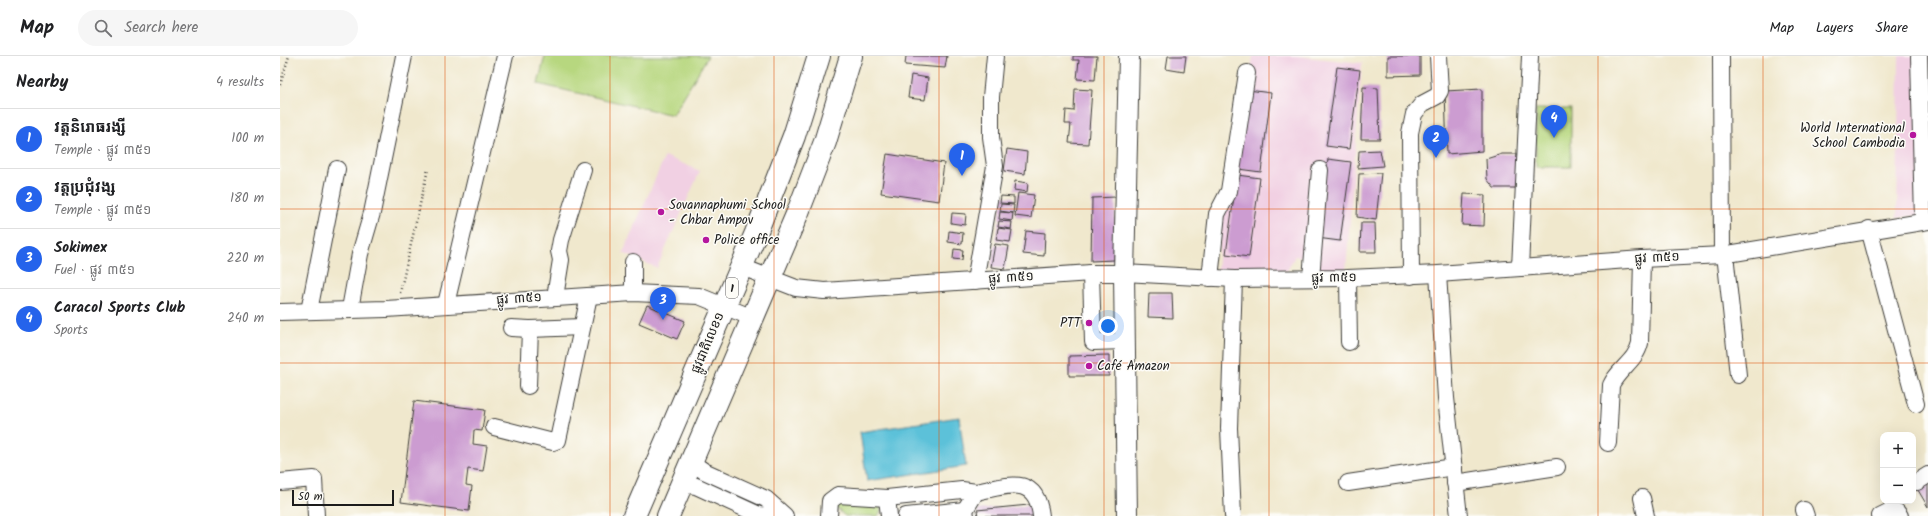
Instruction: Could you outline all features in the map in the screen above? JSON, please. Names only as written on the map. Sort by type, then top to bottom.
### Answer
[{"type":"highway","name":"ផ្លូវជាតិលេខ១","points":[[634,516],[742,267],[794,136],[819,56]]},
{"type":"highway","points":[[668,516],[770,279],[825,142],[851,56]]},
{"type":"main road","points":[[1127,516],[1124,273],[1129,56]]},
{"type":"street","points":[[350,309],[360,254],[372,213],[404,56]]},
{"type":"street","points":[[446,304],[505,56]]},
{"type":"street","points":[[975,281],[995,166],[991,137],[991,97],[995,56]]},
{"type":"street","points":[[1411,276],[1410,133],[1414,114],[1422,104],[1437,96],[1440,91],[1438,56]]},
{"type":"street","points":[[1520,268],[1530,56]]},
{"type":"street","points":[[1721,56],[1723,255],[1738,375]]},
{"type":"street","points":[[1919,56],[1925,221]]},
{"type":"street","points":[[1210,278],[1217,214],[1229,191],[1247,73]]},
{"type":"street","points":[[309,311],[337,169]]},
{"type":"street","points":[[554,297],[561,260],[558,251],[583,170]]},
{"type":"street","points":[[1311,278],[1320,170]]},
{"type":"street","name":"ផ្លូវ ៣៥១","points":[[742,267],[796,288],[824,291],[1091,273],[1124,273],[1234,279],[1411,276],[1642,259],[1723,255],[1869,229],[1925,221]]},
{"type":"street","points":[[1869,229],[1916,404]]},
{"type":"street","points":[[1608,443],[1611,385],[1613,380],[1636,356],[1640,343],[1642,259]]},
{"type":"street","points":[[633,262],[633,293]]},
{"type":"street","points":[[1091,273],[1092,342],[1125,341]]},
{"type":"street","points":[[1438,274],[1446,398],[1459,516]]},
{"type":"street","points":[[1348,278],[1349,342]]},
{"type":"street","points":[[1232,516],[1229,428],[1234,279]]},
{"type":"street","name":"ផ្លូវ ៣៥១","points":[[280,312],[397,308],[633,293],[699,296],[753,318]]},
{"type":"street","points":[[494,427],[553,442],[558,440],[589,296]]},
{"type":"street","points":[[511,328],[530,329],[582,327]]},
{"type":"street","points":[[528,386],[530,329]]},
{"type":"street","points":[[691,462],[704,471],[766,499],[785,516]]},
{"type":"street","points":[[1348,483],[1454,467]]},
{"type":"street","points":[[1455,483],[1557,467]]},
{"type":"street","points":[[280,482],[314,479],[316,516]]},
{"type":"street","points":[[682,484],[696,486],[759,515],[770,516]]},
{"type":"street","points":[[822,516],[830,516],[830,501],[838,495],[887,498],[962,490],[976,492],[1016,484],[1025,486],[1032,491],[1040,504],[1041,516]]},
{"type":"street","points":[[906,516],[966,513],[976,492]]},
{"type":"street","points":[[887,498],[889,516]]},
{"type":"street","points":[[1642,498],[1646,516]]},
{"type":"street","points":[[1880,516],[1892,510],[1897,512],[1900,516]]},
{"type":"path","points":[[280,85],[289,56]]},
{"type":"path","points":[[397,308],[428,168]]},
{"type":"shaded area","points":[[1253,56],[1297,56],[1362,63],[1346,270],[1317,270],[1307,257],[1295,256],[1287,271],[1217,271],[1222,214],[1232,196]]},
{"type":"shaded area","name":"World International School Cambodia","points":[[1899,56],[1928,56],[1928,214],[1897,218]]},
{"type":"shaded area","name":"Sovannaphumi School - Chbar Ampov","points":[[665,156],[700,171],[657,268],[623,253]]},
{"type":"green space","points":[[545,56],[708,56],[673,115],[538,84]]},
{"type":"green space","points":[[1536,109],[1571,109],[1571,167],[1536,167]]},
{"type":"green space","points":[[839,501],[879,502],[881,511],[878,516],[845,516],[835,507]]},
{"type":"water","points":[[959,417],[966,466],[867,481],[860,432]]},
{"type":"building","points":[[906,56],[947,56],[945,68],[905,65]]},
{"type":"building","points":[[1073,56],[1097,56],[1095,80],[1077,79],[1079,60],[1073,60]]},
{"type":"building","points":[[1168,56],[1186,56],[1184,72],[1166,69]]},
{"type":"building","points":[[1388,56],[1420,56],[1420,75],[1388,76]]},
{"type":"building","points":[[1337,67],[1360,70],[1349,149],[1326,146]]},
{"type":"building","points":[[911,75],[928,78],[925,100],[908,98]]},
{"type":"building","points":[[1363,87],[1378,88],[1380,139],[1361,139]]},
{"type":"building","points":[[1075,89],[1092,90],[1088,144],[1069,143],[1071,124],[1065,124],[1066,110],[1074,111]]},
{"type":"building","points":[[1482,89],[1482,151],[1447,154],[1445,91]]},
{"type":"building","points":[[1248,90],[1271,93],[1261,172],[1238,169]]},
{"type":"building","points":[[1007,149],[1027,152],[1025,174],[1004,171]]},
{"type":"building","points":[[1380,150],[1383,166],[1358,168],[1359,151]]},
{"type":"building","points":[[887,154],[944,163],[939,201],[881,193]]},
{"type":"building","points":[[1502,154],[1519,154],[1518,188],[1494,188],[1487,179],[1486,159]]},
{"type":"building","points":[[1328,159],[1351,162],[1340,241],[1317,238]]},
{"type":"building","points":[[1381,173],[1376,220],[1357,217],[1359,174]]},
{"type":"building","points":[[1237,175],[1260,178],[1249,257],[1226,254]]},
{"type":"building","points":[[1015,181],[1028,183],[1027,192],[1014,190]]},
{"type":"building","points":[[1018,193],[1034,195],[1031,218],[1015,216]]},
{"type":"building","points":[[1464,194],[1485,195],[1484,226],[1462,225]]},
{"type":"building","points":[[1001,196],[1014,197],[1014,204],[1000,203]]},
{"type":"building","points":[[1116,197],[1114,260],[1091,261],[1092,198]]},
{"type":"building","points":[[1001,204],[1014,205],[1013,213],[1000,211]]},
{"type":"building","points":[[1000,212],[1013,213],[1012,221],[999,219]]},
{"type":"building","points":[[952,213],[966,214],[965,225],[951,223]]},
{"type":"building","points":[[999,221],[1012,222],[1011,229],[998,227]]},
{"type":"building","points":[[1361,223],[1375,223],[1376,252],[1360,252]]},
{"type":"building","points":[[998,228],[1012,230],[1010,242],[996,240]]},
{"type":"building","points":[[949,231],[963,233],[962,244],[948,242]]},
{"type":"building","points":[[1026,231],[1045,233],[1044,256],[1023,254]]},
{"type":"building","points":[[995,244],[1009,246],[1005,269],[991,267]]},
{"type":"building","points":[[954,249],[963,250],[962,260],[953,259]]},
{"type":"building","points":[[1149,293],[1172,293],[1173,318],[1148,317]]},
{"type":"building","points":[[647,305],[685,321],[677,339],[639,323]]},
{"type":"building","name":"Café Amazon","points":[[1109,355],[1109,376],[1069,376],[1069,356]]},
{"type":"building","points":[[414,401],[485,410],[482,431],[474,430],[473,444],[487,446],[483,471],[468,469],[466,485],[472,486],[469,511],[401,502]]},
{"type":"building","points":[[1928,477],[1928,507],[1916,487],[1916,484]]},
{"type":"building","points":[[1039,504],[1040,516],[978,516],[977,510]]},
{"type":"place","name":"World International School Cambodia","points":[[1913,135]]},
{"type":"place","name":"Caracol Sports Club","points":[[1554,138]]},
{"type":"place","name":"វត្តប្រជុំវង្ស","points":[[1436,158]]},
{"type":"place","name":"វត្តនិរោធរង្សី","points":[[962,176]]},
{"type":"place","name":"Sovannaphumi School - Chbar Ampov","points":[[661,212]]},
{"type":"place","name":"Police office","points":[[706,240]]},
{"type":"place","name":"Sokimex","points":[[663,320]]},
{"type":"place","name":"PTT","points":[[1089,323]]},
{"type":"place","name":"Café Amazon","points":[[1089,366]]}]
